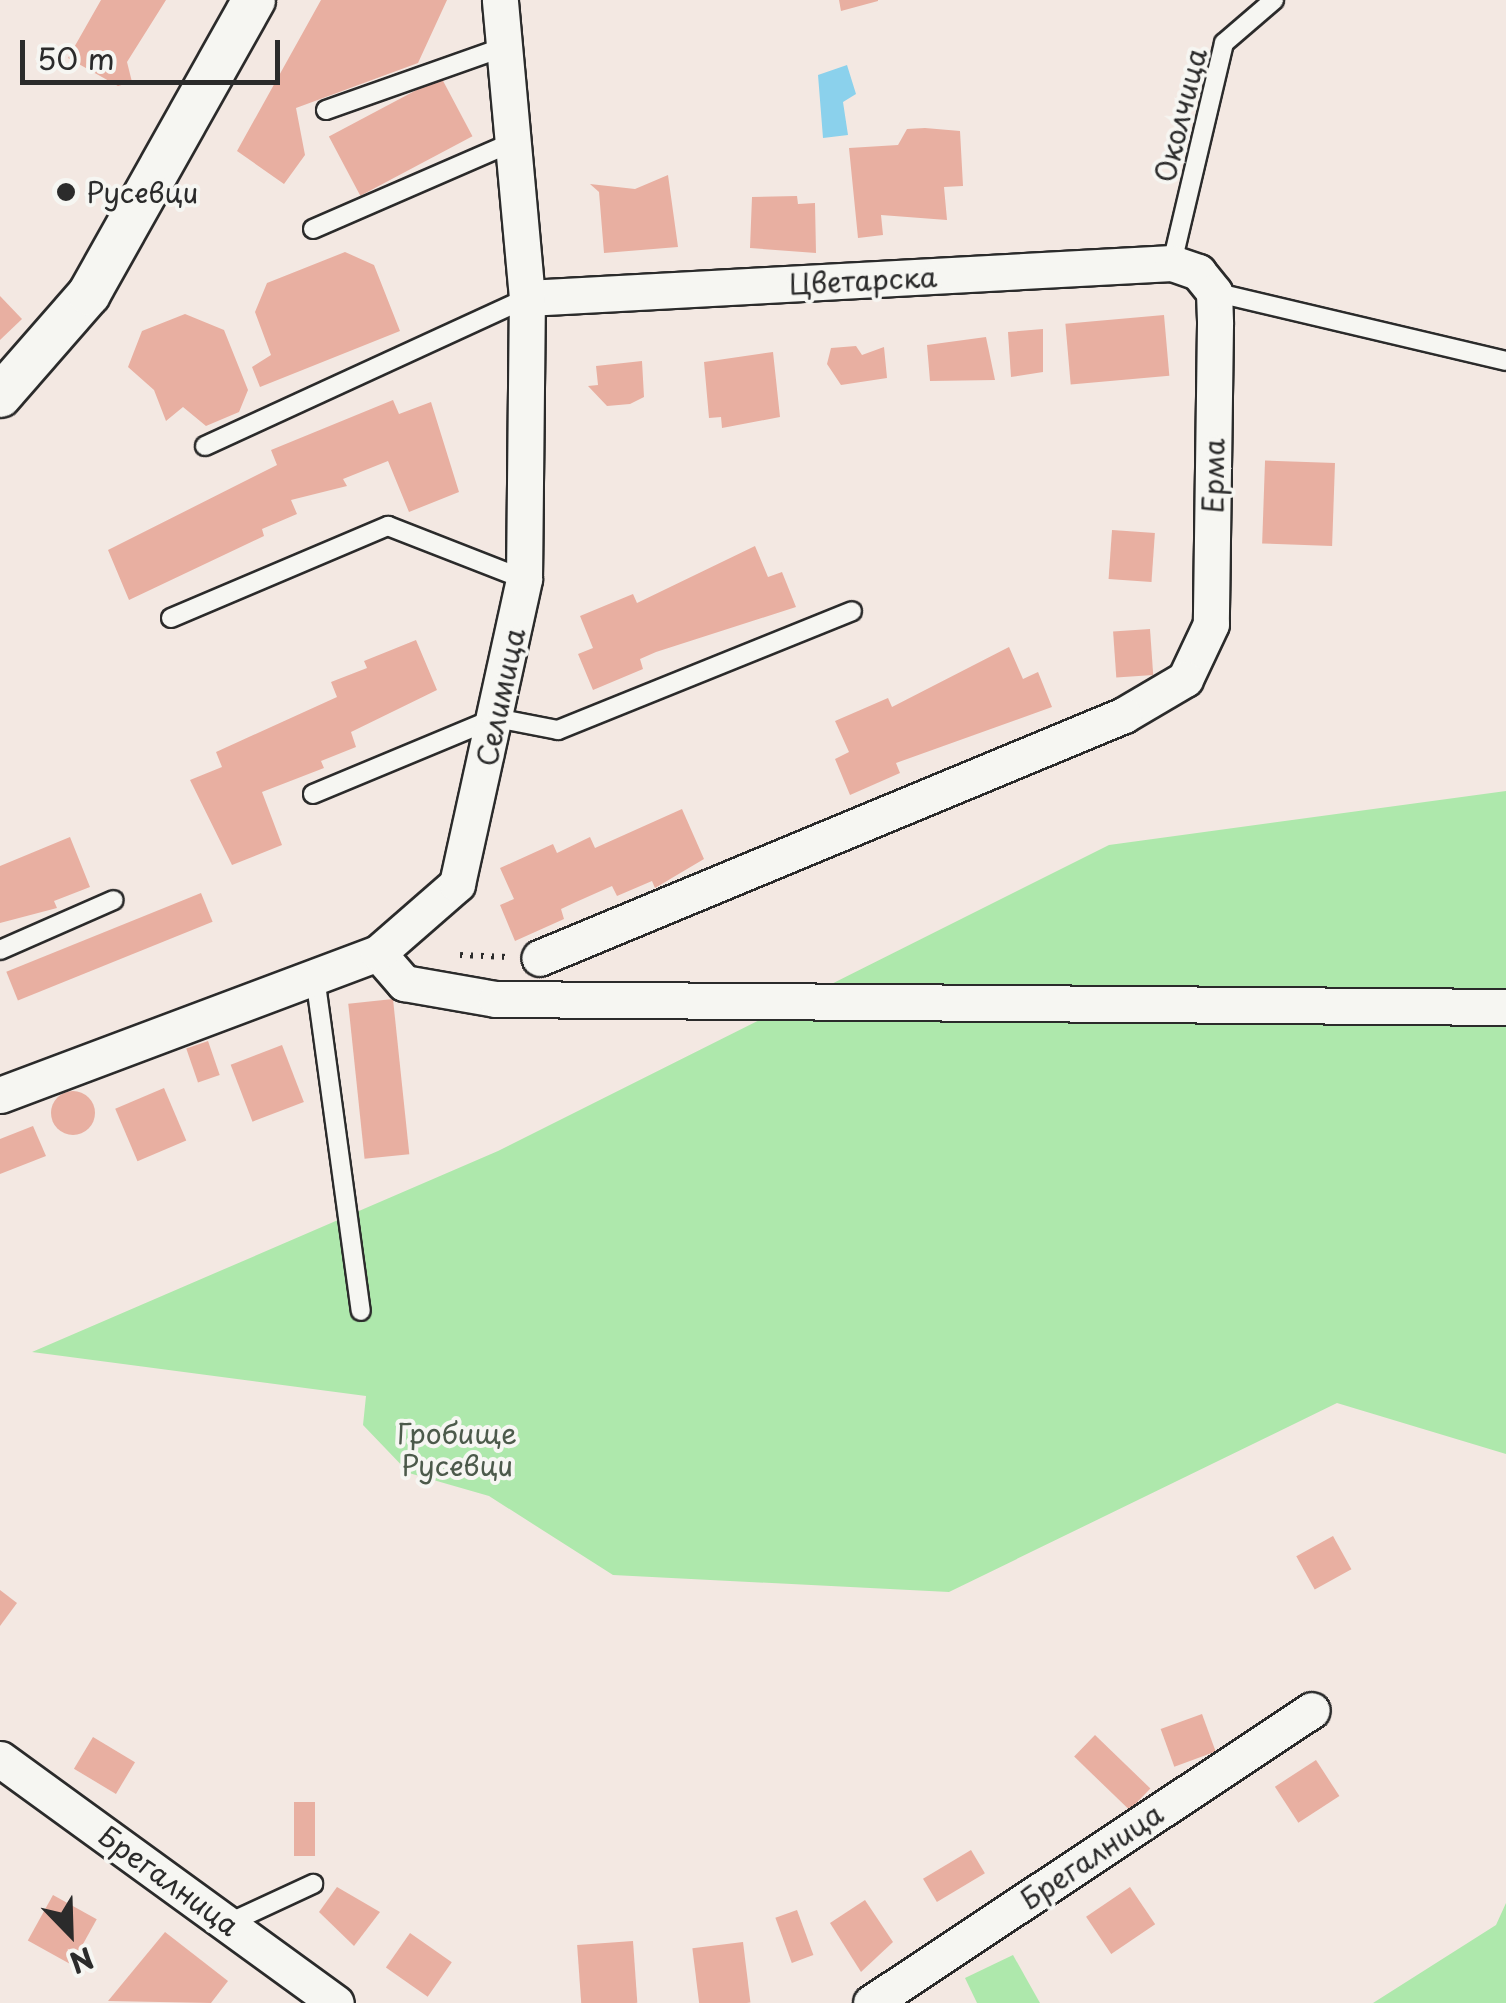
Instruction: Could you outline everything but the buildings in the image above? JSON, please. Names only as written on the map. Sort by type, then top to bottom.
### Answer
[{"type":"street","points":[[0,396],[89,294],[254,0]]},
{"type":"street","name":"Селимица","points":[[0,1096],[378,952],[458,884],[524,579],[528,298],[500,0]]},
{"type":"street","name":"Цветарска","points":[[528,298],[1195,276]]},
{"type":"street","name":"Ерма","points":[[539,958],[1124,715],[1185,679],[1211,624],[1195,276]]},
{"type":"street","points":[[378,952],[404,983],[496,999],[1506,1006]]},
{"type":"street","name":"Брегалница","points":[[870,2003],[1312,1710]]},
{"type":"street","name":"Брегалница","points":[[0,1759],[336,2003]]},
{"type":"lane","name":"Околчица","points":[[1195,276],[1224,43],[1274,0]]},
{"type":"lane","points":[[326,110],[507,46]]},
{"type":"lane","points":[[313,229],[515,140]]},
{"type":"lane","points":[[1195,276],[1506,361]]},
{"type":"lane","points":[[205,446],[528,298]]},
{"type":"lane","points":[[172,618],[388,526],[524,579]]},
{"type":"lane","points":[[313,794],[496,718],[558,730],[852,611]]},
{"type":"lane","points":[[0,950],[114,900]]},
{"type":"lane","points":[[315,977],[361,1311]]},
{"type":"lane","points":[[229,1924],[313,1884]]},
{"type":"path","points":[[443,954],[539,958]]},
{"type":"green space","name":"Гробище Русевци","points":[[1506,791],[1506,1454],[1337,1403],[949,1592],[613,1575],[489,1496],[409,1473],[363,1425],[366,1396],[32,1352],[498,1151],[1109,845]]},
{"type":"green space","points":[[1506,1903],[1506,2003],[1373,2003],[1496,1925]]},
{"type":"green space","points":[[1013,1955],[1040,2003],[977,2003],[965,1978]]},
{"type":"water","points":[[847,65],[856,94],[843,102],[848,135],[823,138],[818,75]]},
{"type":"place","name":"Русевци","points":[[66,192]]}]
